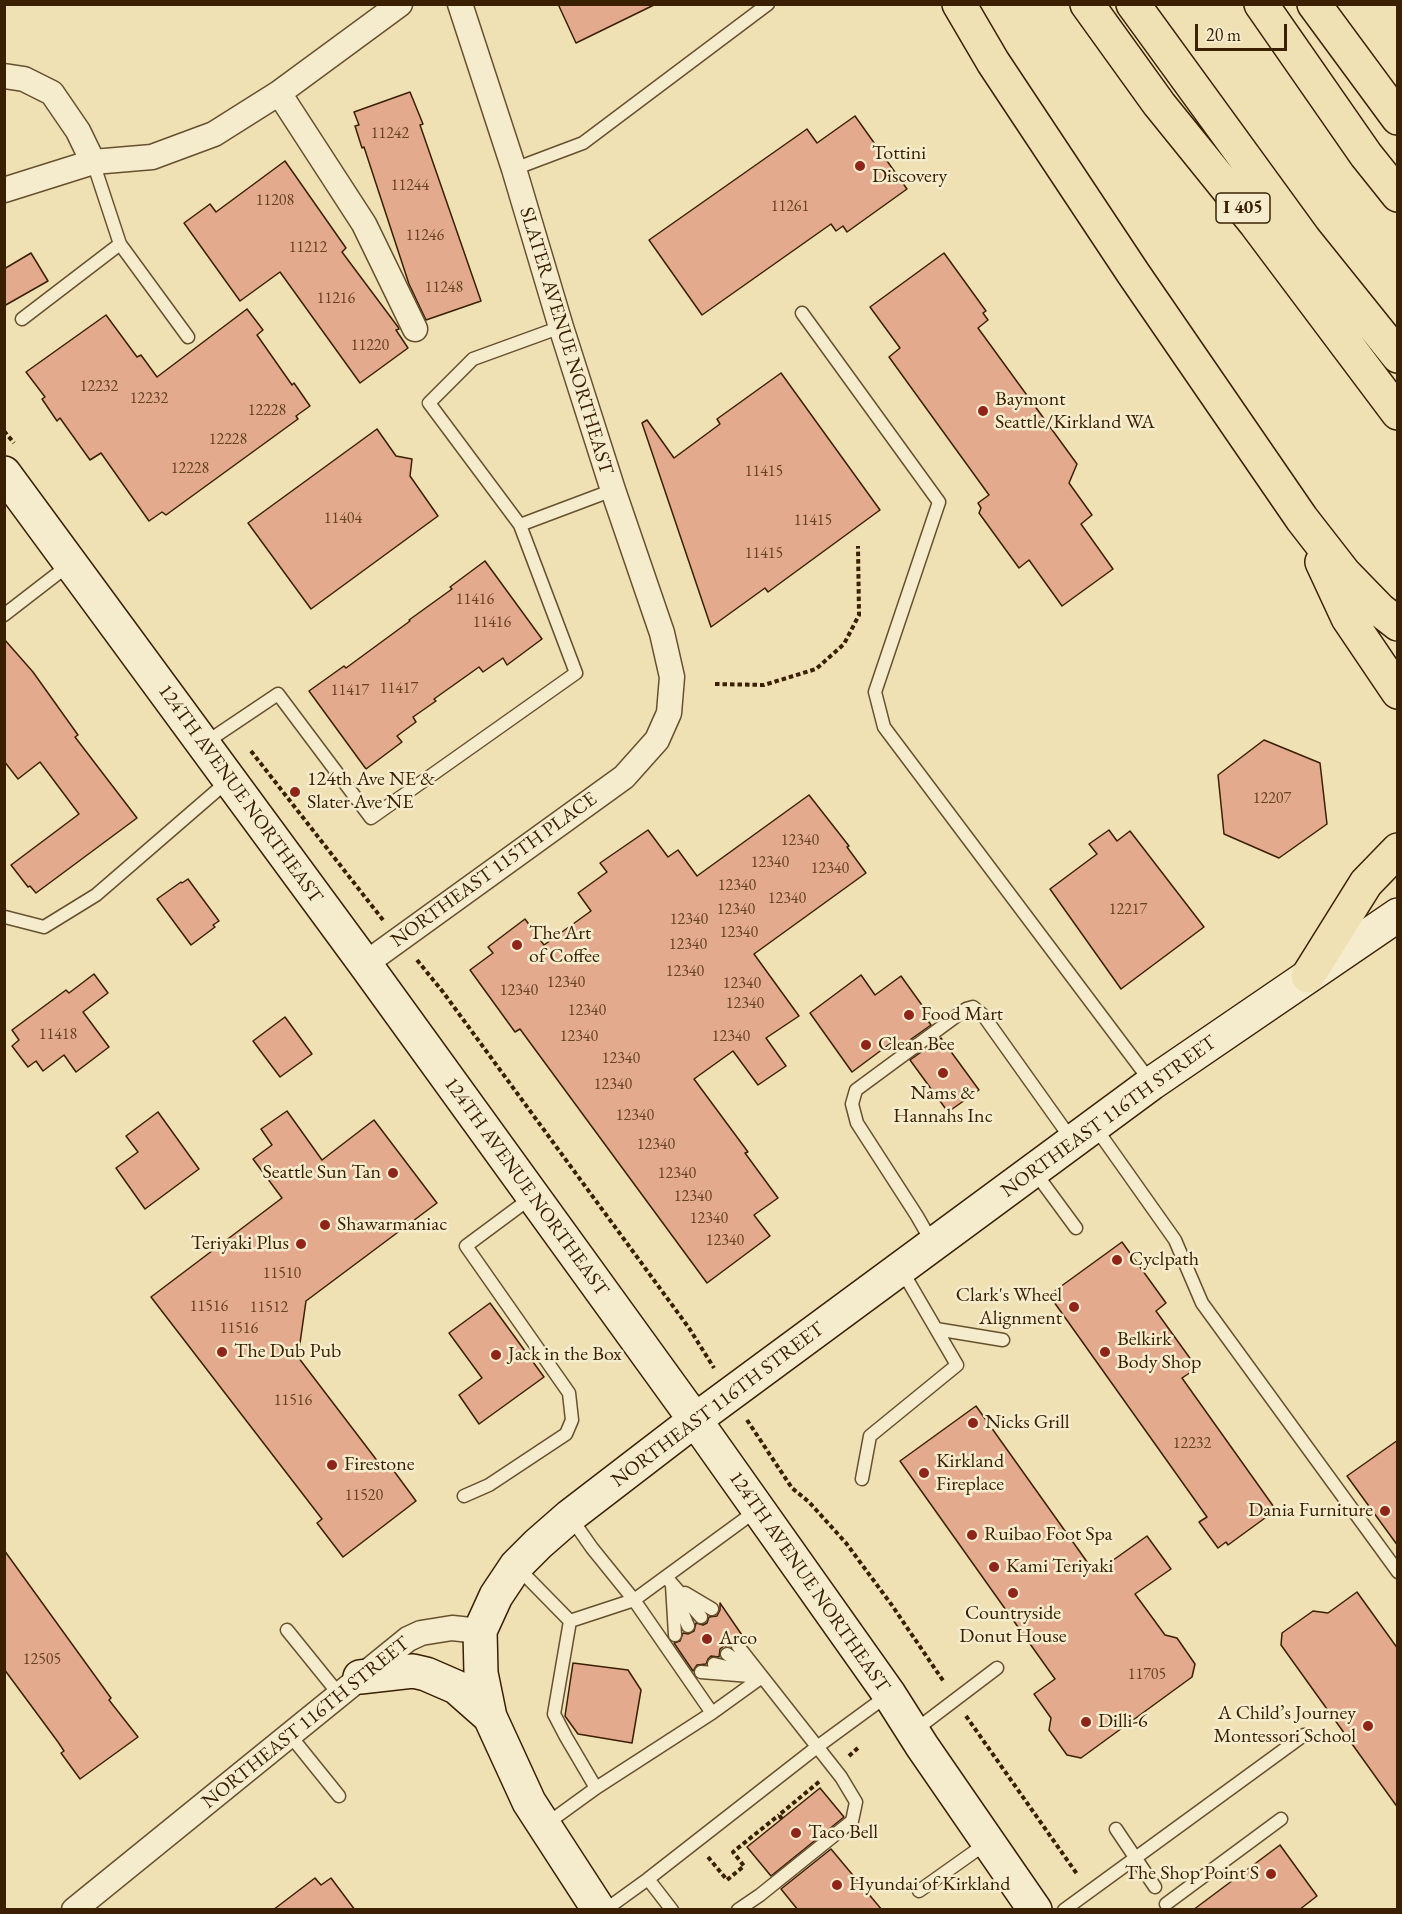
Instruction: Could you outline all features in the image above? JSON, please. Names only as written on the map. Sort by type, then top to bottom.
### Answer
[{"type":"highway","points":[[959,4],[993,62],[1126,263],[1302,519],[1344,573],[1380,610],[1398,624]]},
{"type":"highway","name":"I 405","points":[[1087,4],[1159,104],[1256,224],[1398,413]]},
{"type":"highway","name":"I 405","points":[[1133,4],[1304,239],[1398,356]]},
{"type":"highway","points":[[1261,4],[1366,155],[1398,195]]},
{"type":"highway","points":[[1314,4],[1398,118]]},
{"type":"highway","points":[[1302,519],[1348,618],[1398,692]]},
{"type":"highway","points":[[1308,976],[1366,884],[1398,850]]},
{"type":"main road","name":"124TH AVENUE NORTHEAST","points":[[4,473],[366,964],[759,1509],[889,1694],[1035,1910]]},
{"type":"main road","name":"NORTHEAST 116TH STREET","points":[[480,1631],[496,1596],[516,1566],[570,1516],[695,1420],[1152,1083],[1398,915]]},
{"type":"main road","points":[[480,1631],[481,1673],[490,1717],[524,1792],[599,1910]]},
{"type":"main road","points":[[349,1685],[413,1671],[456,1687],[490,1717]]},
{"type":"street","points":[[4,190],[93,162],[152,157],[214,134],[279,93],[400,4]]},
{"type":"street","name":"SLATER AVENUE NORTHEAST","points":[[460,4],[514,169],[613,490],[662,633],[672,678],[669,713],[657,740],[624,777]]},
{"type":"street","points":[[4,76],[24,79],[52,93],[78,131],[93,162]]},
{"type":"street","points":[[279,93],[364,224],[416,329]]},
{"type":"street","name":"NORTHEAST 115TH PLACE","points":[[366,964],[624,777]]},
{"type":"street","name":"NORTHEAST 116TH STREET","points":[[74,1910],[408,1639],[421,1633],[452,1628],[480,1631]]},
{"type":"lane","points":[[514,169],[583,143],[768,4]]},
{"type":"lane","points":[[93,162],[120,244],[188,337]]},
{"type":"lane","points":[[22,319],[120,244]]},
{"type":"lane","points":[[802,313],[939,502],[875,692],[884,727],[1152,1083]]},
{"type":"lane","points":[[204,744],[278,694],[371,818],[576,672],[520,525],[429,403],[473,359],[561,327]]},
{"type":"lane","points":[[520,525],[613,490]]},
{"type":"lane","points":[[4,615],[71,563]]},
{"type":"lane","points":[[5,917],[44,927],[96,895],[230,779]]},
{"type":"lane","points":[[933,1245],[857,1123],[852,1104],[856,1090],[973,1007],[983,1014],[1175,1240],[1203,1303],[1398,1572]]},
{"type":"lane","points":[[1034,1170],[1076,1228]]},
{"type":"lane","points":[[464,1496],[489,1485],[566,1434],[572,1420],[569,1393],[466,1246],[533,1196]]},
{"type":"lane","points":[[862,1479],[870,1436],[957,1365],[901,1269]]},
{"type":"lane","points":[[936,1329],[1004,1340]]},
{"type":"lane","points":[[570,1621],[634,1600],[669,1581],[715,1539],[759,1509]]},
{"type":"lane","points":[[570,1516],[592,1548],[634,1600],[712,1713]]},
{"type":"lane","points":[[516,1566],[570,1621]]},
{"type":"lane","points":[[669,1581],[712,1609]]},
{"type":"lane","points":[[669,1581],[701,1617]]},
{"type":"lane","points":[[669,1581],[688,1626]]},
{"type":"lane","points":[[669,1581],[675,1635]]},
{"type":"lane","points":[[570,1621],[554,1714],[596,1788]]},
{"type":"lane","points":[[287,1630],[349,1685]]},
{"type":"lane","points":[[738,1646],[841,1777],[856,1802],[852,1821],[738,1910]]},
{"type":"lane","points":[[727,1654],[762,1677]]},
{"type":"lane","points":[[714,1664],[762,1677]]},
{"type":"lane","points":[[913,1732],[998,1668]]},
{"type":"lane","points":[[701,1672],[762,1677]]},
{"type":"lane","points":[[544,1826],[596,1788],[712,1713],[762,1677]]},
{"type":"lane","points":[[605,1910],[889,1694]]},
{"type":"lane","points":[[289,1734],[339,1796]]},
{"type":"lane","points":[[1064,1910],[1304,1735]]},
{"type":"lane","points":[[1166,1904],[1281,1819]]},
{"type":"lane","points":[[1116,1829],[1155,1887]]},
{"type":"lane","points":[[919,1891],[989,1841]]},
{"type":"lane","points":[[648,1879],[672,1910]]},
{"type":"path","points":[[715,684],[764,685],[816,669],[844,644],[859,615],[858,546]]},
{"type":"path","points":[[253,753],[366,899]]},
{"type":"path","points":[[443,992],[689,1328]]},
{"type":"path","points":[[766,1452],[792,1488],[846,1543],[891,1604],[1089,1892]]},
{"type":"path","points":[[723,1875],[727,1880],[744,1866],[733,1852],[780,1817],[824,1779]]},
{"type":"building","points":[[558,4],[656,4],[576,43]]},
{"type":"building","points":[[410,92],[423,124],[420,125],[481,301],[426,320],[409,284],[364,147],[362,148],[355,126],[359,125],[354,112]]},
{"type":"building","points":[[855,116],[907,189],[847,232],[843,226],[836,231],[831,224],[702,315],[649,240],[807,129],[817,143]]},
{"type":"building","points":[[285,161],[346,248],[342,252],[398,327],[399,329],[396,330],[408,348],[360,383],[280,272],[240,301],[184,223],[210,204],[216,212]]},
{"type":"building","points":[[31,253],[48,281],[4,306],[4,269]]},
{"type":"building","name":"Baymont Seattle/Kirkland WA","points":[[944,253],[986,311],[983,313],[988,320],[978,328],[1077,464],[1069,483],[1092,515],[1081,524],[1113,569],[1062,606],[1029,560],[1019,568],[979,513],[981,508],[978,503],[989,495],[889,357],[900,348],[870,307]]},
{"type":"building","points":[[247,309],[263,330],[257,335],[292,385],[294,383],[310,406],[296,416],[298,419],[166,515],[162,512],[149,521],[101,453],[90,460],[60,418],[57,421],[42,399],[45,397],[26,372],[106,315],[137,357],[141,355],[157,377]]},
{"type":"building","points":[[781,373],[880,510],[768,592],[765,588],[711,627],[642,423],[647,420],[674,458],[720,424],[717,419]]},
{"type":"building","points":[[377,429],[396,456],[412,459],[410,476],[438,516],[311,609],[248,523]]},
{"type":"building","points":[[485,561],[542,639],[507,665],[503,658],[483,672],[479,667],[434,699],[436,701],[413,717],[416,722],[397,736],[402,742],[366,769],[309,691],[344,666],[346,668],[410,621]]},
{"type":"building","points":[[4,639],[33,672],[78,735],[75,737],[137,818],[36,893],[30,886],[28,887],[11,865],[79,814],[40,762],[18,779],[4,761]]},
{"type":"building","points":[[1264,740],[1320,763],[1327,824],[1279,858],[1224,834],[1218,775]]},
{"type":"building","points":[[809,795],[849,846],[847,847],[866,873],[754,954],[799,1016],[766,1038],[786,1066],[758,1085],[733,1051],[694,1079],[748,1152],[745,1153],[778,1198],[754,1215],[770,1236],[707,1283],[520,1029],[515,1032],[470,970],[493,953],[488,947],[525,919],[544,945],[591,911],[578,893],[607,872],[600,863],[648,830],[668,857],[678,850],[697,876]]},
{"type":"building","points":[[1109,830],[1117,841],[1130,831],[1204,927],[1121,989],[1050,889],[1097,854],[1089,844]]},
{"type":"building","points":[[188,879],[219,921],[213,925],[215,927],[191,945],[157,899]]},
{"type":"building","points":[[94,974],[108,993],[83,1012],[109,1047],[76,1072],[64,1055],[43,1071],[36,1061],[28,1067],[12,1046],[19,1040],[12,1030],[66,990],[69,993]]},
{"type":"building","points":[[861,975],[875,995],[901,976],[929,1015],[926,1018],[931,1025],[900,1047],[895,1040],[852,1072],[810,1013]]},
{"type":"building","points":[[285,1017],[312,1054],[280,1077],[253,1041]]},
{"type":"building","name":"Nams & Hannahs Inc","points":[[941,1038],[979,1090],[948,1112],[910,1060]]},
{"type":"building","points":[[287,1111],[322,1160],[374,1120],[437,1203],[306,1301],[298,1357],[385,1471],[391,1467],[416,1501],[343,1557],[317,1523],[322,1519],[151,1297],[282,1198],[253,1159],[272,1145],[261,1129]]},
{"type":"building","points":[[158,1112],[199,1169],[145,1209],[116,1168],[138,1152],[126,1136]]},
{"type":"building","points":[[1122,1242],[1166,1303],[1156,1311],[1197,1368],[1182,1378],[1276,1510],[1228,1545],[1226,1542],[1218,1548],[1199,1522],[1207,1517],[1049,1295]]},
{"type":"building","name":"Jack in the Box","points":[[490,1303],[544,1377],[479,1424],[459,1395],[482,1378],[449,1333]]},
{"type":"building","points":[[976,1406],[1095,1573],[1147,1536],[1171,1569],[1135,1594],[1165,1635],[1177,1638],[1195,1664],[1192,1677],[1081,1758],[1067,1755],[1049,1730],[1051,1718],[1034,1694],[1055,1679],[900,1461]]},
{"type":"building","name":"Dania Furniture","points":[[1398,1440],[1398,1546],[1347,1476]]},
{"type":"building","points":[[4,1550],[111,1698],[109,1700],[138,1737],[80,1779],[61,1753],[64,1751],[58,1742],[4,1669]]},
{"type":"building","name":"A Child’s Journey Montessori School","points":[[1357,1592],[1398,1649],[1398,1808],[1281,1645],[1282,1633],[1313,1611],[1328,1613]]},
{"type":"building","points":[[720,1603],[746,1641],[741,1638],[733,1639],[730,1646],[720,1649],[719,1657],[711,1656],[706,1664],[697,1665],[693,1671],[674,1643],[680,1641],[683,1633],[688,1634],[694,1631],[696,1623],[703,1625],[707,1623],[709,1617],[717,1616]]},
{"type":"building","points":[[573,1663],[628,1670],[641,1690],[632,1743],[578,1734],[565,1716]]},
{"type":"building","name":"Taco Bell","points":[[820,1788],[844,1817],[771,1876],[747,1847]]},
{"type":"building","name":"The Shop Point S","points":[[1280,1845],[1317,1896],[1299,1910],[1193,1910]]},
{"type":"building","name":"Hyundai of Kirkland","points":[[831,1849],[882,1910],[798,1910],[781,1889]]},
{"type":"building","points":[[315,1878],[321,1885],[331,1878],[355,1910],[273,1910]]},
{"type":"place","name":"Tottini Discovery","points":[[860,166]]},
{"type":"place","name":"Baymont Seattle/Kirkland WA","points":[[983,411]]},
{"type":"place","name":"124th Ave NE & Slater Ave NE","points":[[295,792]]},
{"type":"place","name":"The Art of Coffee","points":[[517,945]]},
{"type":"place","name":"Food Mart","points":[[909,1015]]},
{"type":"place","name":"Clean Bee","points":[[866,1045]]},
{"type":"place","name":"Nams & Hannahs Inc","points":[[943,1073]]},
{"type":"place","name":"Seattle Sun Tan","points":[[393,1173]]},
{"type":"place","name":"Shawarmaniac","points":[[325,1225]]},
{"type":"place","name":"Teriyaki Plus","points":[[301,1244]]},
{"type":"place","name":"Cyclpath","points":[[1117,1260]]},
{"type":"place","name":"Clark's Wheel Alignment","points":[[1074,1307]]},
{"type":"place","name":"The Dub Pub","points":[[222,1352]]},
{"type":"place","name":"Belkirk Body Shop","points":[[1105,1352]]},
{"type":"place","name":"Jack in the Box","points":[[496,1355]]},
{"type":"place","name":"Nicks Grill","points":[[973,1423]]},
{"type":"place","name":"Firestone","points":[[332,1465]]},
{"type":"place","name":"Kirkland Fireplace","points":[[924,1473]]},
{"type":"place","name":"Dania Furniture","points":[[1385,1511]]},
{"type":"place","name":"Ruibao Foot Spa","points":[[972,1535]]},
{"type":"place","name":"Kami Teriyaki","points":[[994,1567]]},
{"type":"place","name":"Countryside Donut House","points":[[1013,1593]]},
{"type":"place","name":"Arco","points":[[707,1639]]},
{"type":"place","name":"Dilli-6","points":[[1086,1722]]},
{"type":"place","name":"A Child’s Journey Montessori School","points":[[1368,1726]]},
{"type":"place","name":"Taco Bell","points":[[796,1833]]},
{"type":"place","name":"The Shop Point S","points":[[1271,1874]]},
{"type":"place","name":"Hyundai of Kirkland","points":[[837,1885]]}]
